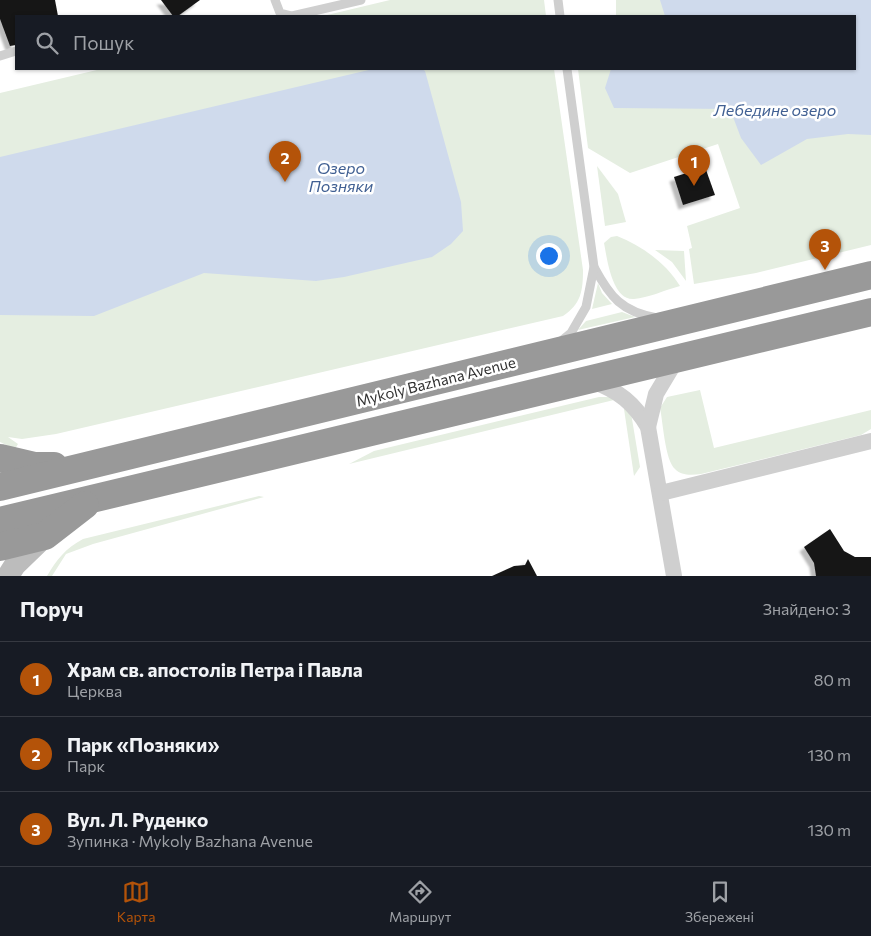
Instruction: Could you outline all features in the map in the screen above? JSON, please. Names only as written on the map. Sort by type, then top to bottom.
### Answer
[{"type":"highway","name":"Mykoly Bazhana Avenue","points":[[0,487],[545,356],[871,275]]},
{"type":"highway","points":[[0,522],[871,312]]},
{"type":"highway","points":[[0,458],[34,466],[81,467]]},
{"type":"highway","points":[[0,547],[45,536],[92,499]]},
{"type":"street","points":[[648,427],[656,394],[677,359]]},
{"type":"street","points":[[590,380],[620,393],[639,411],[648,427],[674,576]]},
{"type":"street","points":[[661,493],[871,441]]},
{"type":"street","points":[[8,576],[15,565],[45,536]]},
{"type":"lane","points":[[275,0],[280,13],[288,15]]},
{"type":"lane","points":[[296,15],[361,0]]},
{"type":"lane","points":[[558,0],[560,15]]},
{"type":"lane","points":[[0,56],[15,51]]},
{"type":"lane","points":[[545,356],[571,333],[581,318],[590,294],[594,267],[567,70]]},
{"type":"lane","points":[[594,267],[603,285],[623,307],[635,313],[680,321]]},
{"type":"shaded area","points":[[390,0],[544,0],[546,15],[327,15]]},
{"type":"shaded area","points":[[616,0],[871,0],[871,245],[756,273],[694,284],[689,249],[692,248],[687,226],[740,208],[718,144],[630,173],[588,148],[578,70],[856,70],[856,15],[616,15]]},
{"type":"shaded area","points":[[97,70],[554,70],[583,270],[580,296],[574,307],[563,316],[56,434],[22,439],[8,437],[18,444],[15,449],[0,442],[0,93]]},
{"type":"shaded area","points":[[597,166],[618,194],[626,222],[605,226]]},
{"type":"shaded area","points":[[617,236],[653,256],[668,270],[680,286],[651,296],[634,299],[627,298],[620,293],[609,268],[604,243],[611,237]]},
{"type":"shaded area","points":[[655,250],[684,251],[686,281],[672,262]]},
{"type":"shaded area","points":[[598,283],[602,293],[612,304],[592,309]]},
{"type":"shaded area","points":[[622,312],[635,317],[578,330],[586,321]]},
{"type":"shaded area","points":[[700,390],[714,448],[871,410],[871,429],[861,435],[701,474],[683,474],[675,469],[669,458],[660,408],[667,397]]},
{"type":"shaded area","points":[[599,397],[610,397],[614,400],[349,464],[374,451]]},
{"type":"shaded area","points":[[630,407],[640,467],[634,476],[624,409]]},
{"type":"shaded area","points":[[259,496],[264,497],[93,544],[66,554],[52,576],[47,576],[62,555],[83,539]]},
{"type":"water","name":"Лебедине озеро","points":[[660,0],[871,0],[871,135],[848,134],[807,139],[761,165],[741,138],[730,109],[614,108],[605,88],[611,70],[856,70],[856,15],[665,15]]},
{"type":"water","name":"Озеро Позняки","points":[[369,70],[424,70],[461,202],[463,231],[451,244],[432,257],[344,277],[316,281],[204,273],[94,316],[0,315],[0,157]]},
{"type":"building","points":[[0,0],[55,0],[58,15],[15,15],[15,45],[10,46],[0,19]]},
{"type":"building","points":[[161,0],[200,0],[179,15],[172,15]]},
{"type":"building","points":[[705,167],[715,195],[683,205],[674,177]]},
{"type":"building","points":[[830,529],[844,551],[855,557],[871,557],[871,576],[816,576],[814,563],[804,547]]},
{"type":"building","points":[[528,559],[537,576],[492,576],[514,566],[525,565]]},
{"type":"place","name":"Парк «Позняки»","points":[[285,182]]},
{"type":"place","name":"Храм св. апостолів Петра і Павла","points":[[694,186]]},
{"type":"place","name":"Вул. Л. Руденко","points":[[825,270]]}]
